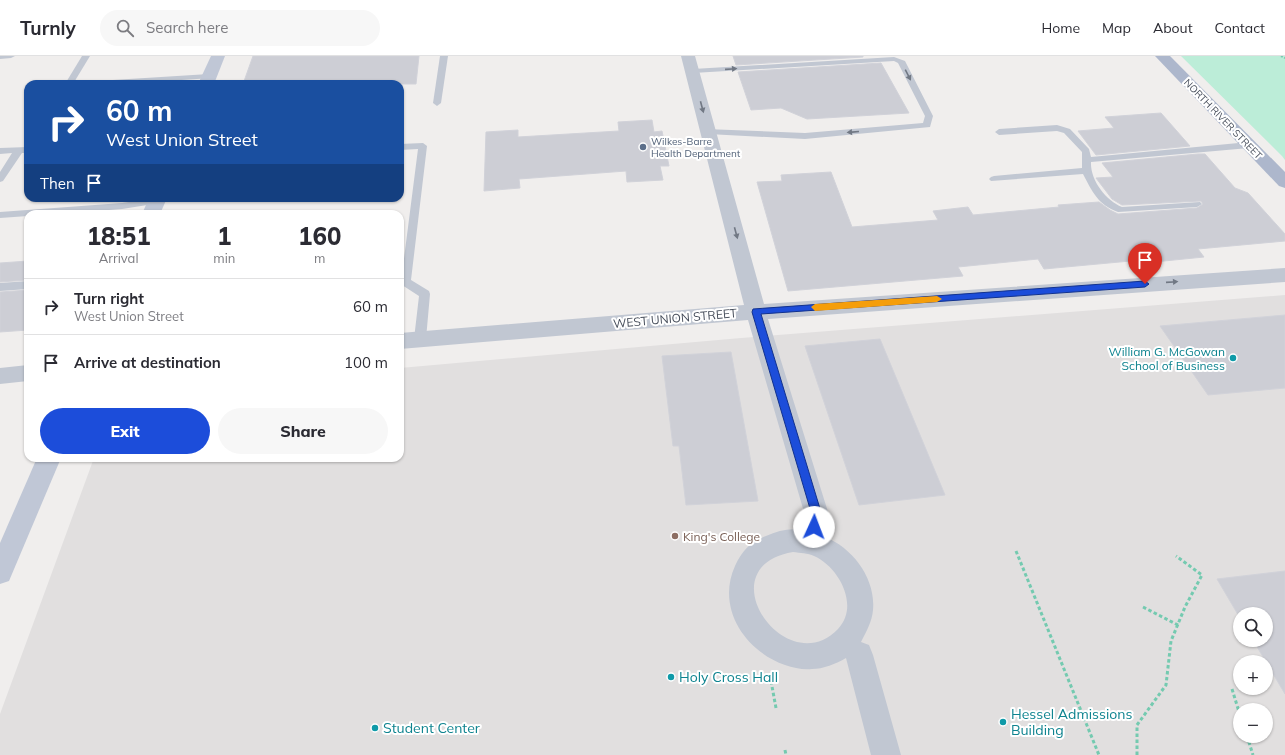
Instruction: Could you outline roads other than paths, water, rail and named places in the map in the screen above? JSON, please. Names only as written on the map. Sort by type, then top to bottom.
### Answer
[{"type":"main road","name":"NORTH RIVER STREET","points":[[1162,56],[1285,182]]},
{"type":"street","points":[[208,80],[218,56]]},
{"type":"street","points":[[690,64],[756,312],[816,512],[812,543]]},
{"type":"street","name":"WEST UNION STREET","points":[[410,340],[756,312],[1285,274]]},
{"type":"street","points":[[0,376],[24,374]]},
{"type":"street","points":[[0,572],[46,462]]},
{"type":"street","points":[[793,540],[812,543],[831,552],[846,566],[858,589],[860,601],[859,619],[851,636],[837,648],[820,655],[800,656],[780,650],[763,638],[754,628],[742,604],[741,584],[747,566],[758,552],[774,543],[793,540]]},
{"type":"street","points":[[859,655],[886,755]]},
{"type":"lane","points":[[0,57],[11,56]]},
{"type":"lane","points":[[71,80],[86,56]]},
{"type":"lane","points":[[437,103],[444,56]]},
{"type":"lane","points":[[690,64],[894,59],[901,61],[929,116],[927,125],[804,136],[708,131]]},
{"type":"lane","points":[[999,132],[1057,128],[1067,131],[1086,151],[1086,171],[1098,193],[1110,206],[1121,210],[1197,204]]},
{"type":"lane","points":[[1087,160],[1249,145]]},
{"type":"lane","points":[[404,147],[423,146],[406,282],[425,294],[410,340]]},
{"type":"lane","points":[[0,151],[24,150]]},
{"type":"lane","points":[[0,179],[24,150]]},
{"type":"lane","points":[[994,179],[1086,171]]},
{"type":"lane","points":[[68,210],[155,204]]},
{"type":"lane","points":[[0,215],[24,213]]},
{"type":"lane","points":[[0,287],[24,285]]},
{"type":"place","name":"Wilkes-Barre Health Department","points":[[643,147]]},
{"type":"place","name":"William G. McGowan School of Business","points":[[1233,358]]},
{"type":"place","name":"King's College","points":[[675,536]]},
{"type":"place","name":"Holy Cross Hall","points":[[671,677]]},
{"type":"place","name":"Hessel Admissions Building","points":[[1003,722]]},
{"type":"place","name":"Student Center","points":[[375,728]]}]
